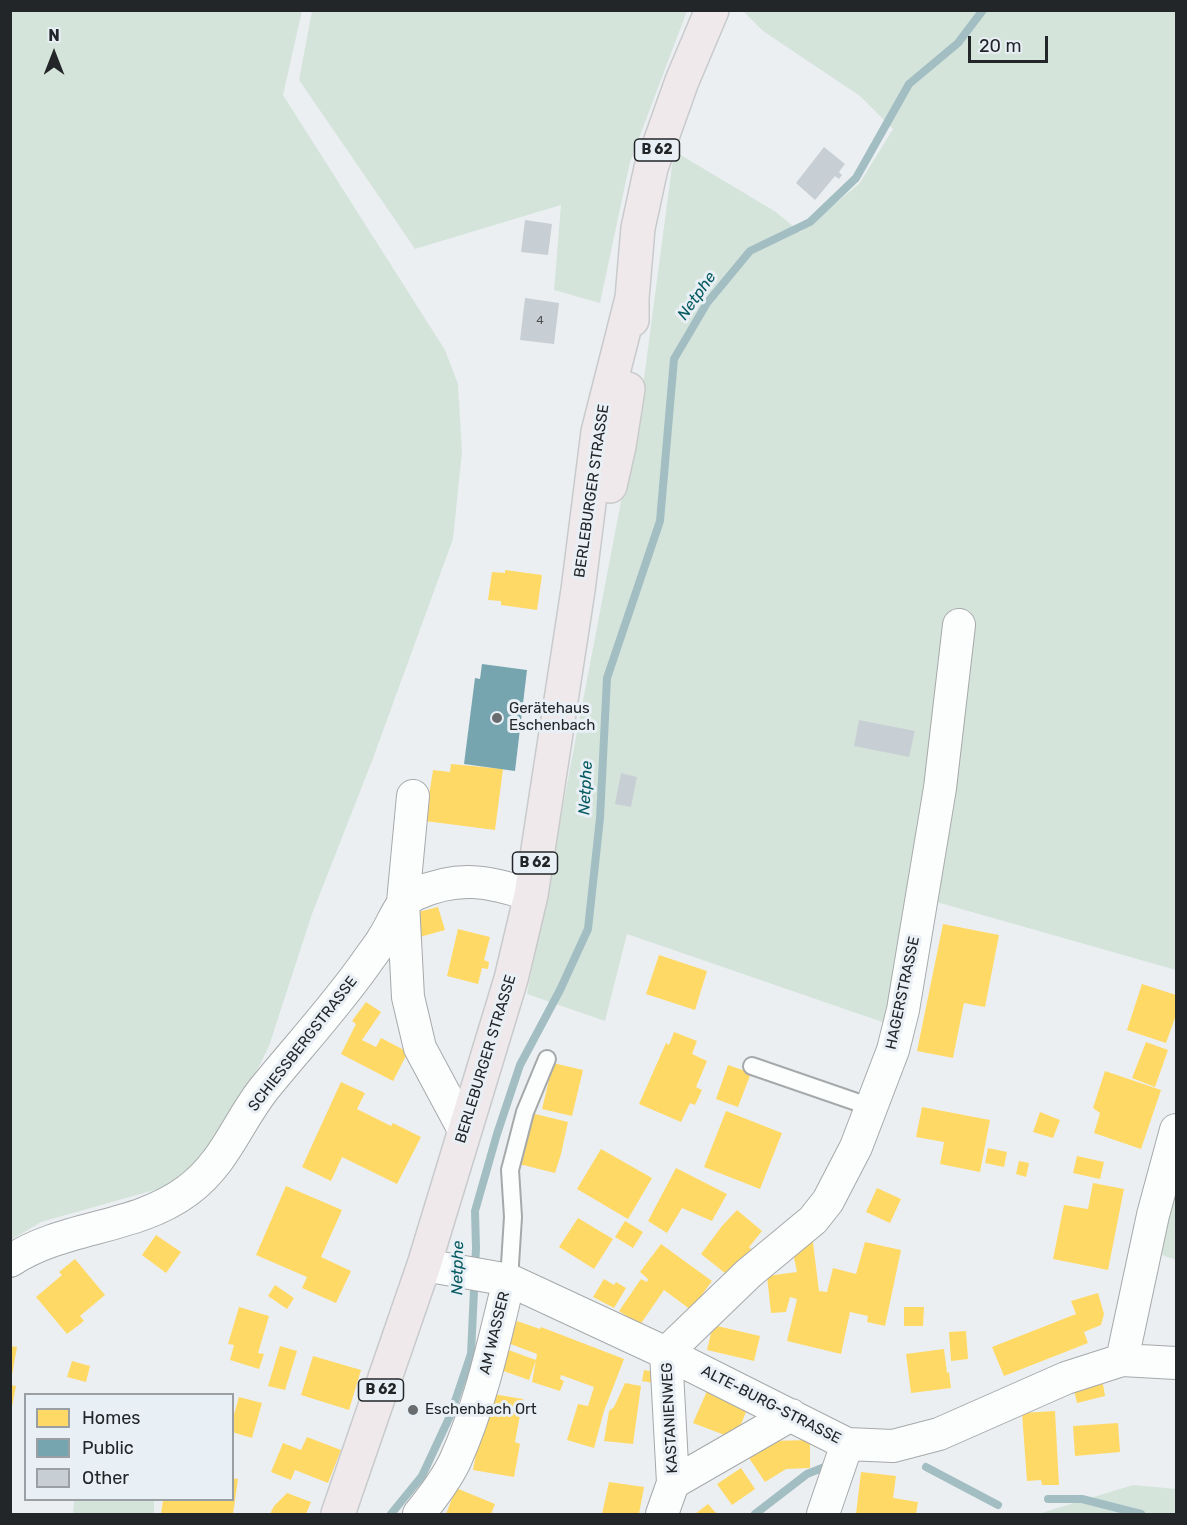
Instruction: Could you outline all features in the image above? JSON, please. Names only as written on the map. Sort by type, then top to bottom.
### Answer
[{"type":"main road","name":"BERLEBURGER STRASSE","points":[[338,1515],[438,1268],[464,1130],[511,979],[531,895],[578,590],[596,543],[619,446],[633,355],[632,298],[638,228],[651,168],[682,81],[712,10]]},
{"type":"street","name":"HAGERSTRASSE","points":[[666,1353],[749,1273],[813,1220],[828,1201],[856,1147],[893,1050],[903,1010],[940,788],[959,625]]},
{"type":"street","points":[[412,796],[403,902],[408,997],[420,1048],[464,1130]]},
{"type":"street","points":[[403,902],[414,894],[442,885],[465,881],[494,883],[531,895]]},
{"type":"street","name":"SCHIESSBERGSTRASSE","points":[[10,1261],[49,1242],[157,1210],[188,1190],[212,1169],[262,1092],[364,966],[384,937],[403,902]]},
{"type":"street","points":[[1122,1360],[1152,1215],[1176,1130]]},
{"type":"street","name":"ALTE-BURG-STRASSE","points":[[438,1268],[499,1278],[666,1353],[847,1443],[893,1446],[939,1434],[1065,1378],[1122,1360],[1176,1363]]},
{"type":"street","name":"AM WASSER","points":[[418,1515],[432,1498],[454,1463],[468,1427],[487,1369],[499,1278]]},
{"type":"street","name":"KASTANIENWEG","points":[[662,1515],[673,1483],[666,1353]]},
{"type":"street","name":"KASTANIENWEG","points":[[673,1483],[791,1415]]},
{"type":"street","points":[[824,1515],[847,1443]]},
{"type":"lane","points":[[499,1278],[513,1217],[510,1170],[525,1112],[547,1059]]},
{"type":"lane","points":[[752,1066],[871,1107]]},
{"type":"shaded area","points":[[11,11],[302,11],[283,95],[445,350],[458,384],[462,452],[453,539],[372,761],[312,914],[269,1046],[215,1155],[179,1183],[41,1222],[11,1240]]},
{"type":"shaded area","points":[[312,11],[687,11],[630,162],[600,303],[554,290],[561,205],[415,249],[299,80]]},
{"type":"shaded area","points":[[743,11],[1176,11],[1176,970],[926,899],[891,1025],[627,934],[605,1021],[527,994],[643,386],[674,151],[776,212],[800,232],[859,184],[893,129],[860,96],[763,31]]},
{"type":"shaded area","points":[[1176,1172],[1176,1260],[1162,1255]]},
{"type":"shaded area","points":[[1133,1485],[1176,1489],[1176,1514],[1038,1514]]},
{"type":"shaded area","points":[[74,1501],[154,1501],[154,1514],[73,1514]]},
{"type":"building: Homes","points":[[505,570],[542,575],[537,610],[501,605],[501,601],[488,600],[492,572],[505,573]]},
{"type":"building: Homes","points":[[451,764],[503,769],[495,830],[425,821],[433,770],[450,772]]},
{"type":"building: Homes","points":[[438,907],[445,930],[416,938],[414,913]]},
{"type":"building: Homes","points":[[943,924],[999,935],[985,1007],[964,1003],[953,1058],[917,1051]]},
{"type":"building: Homes","points":[[458,929],[490,937],[484,960],[489,962],[488,969],[482,968],[478,984],[447,976]]},
{"type":"building: Homes","points":[[659,955],[707,971],[695,1010],[646,994]]},
{"type":"building: Homes","points":[[1142,984],[1176,995],[1176,1018],[1166,1043],[1127,1030]]},
{"type":"building: Homes","points":[[366,1002],[381,1012],[362,1040],[376,1047],[381,1038],[408,1052],[393,1081],[341,1054],[356,1024],[352,1021]]},
{"type":"building: Homes","points":[[674,1032],[697,1041],[692,1054],[707,1061],[696,1087],[702,1090],[695,1105],[690,1103],[681,1122],[639,1104],[666,1043],[669,1045]]},
{"type":"building: Homes","points":[[1146,1042],[1168,1050],[1155,1087],[1132,1078]]},
{"type":"building: Homes","points":[[553,1063],[583,1070],[572,1116],[542,1109]]},
{"type":"building: Homes","points":[[728,1065],[751,1073],[738,1107],[716,1099]]},
{"type":"building: Homes","points":[[1105,1071],[1161,1090],[1141,1149],[1094,1133],[1100,1113],[1093,1108]]},
{"type":"building: Homes","points":[[341,1082],[365,1093],[357,1109],[391,1126],[393,1123],[421,1137],[397,1184],[342,1157],[331,1181],[302,1167]]},
{"type":"building: Homes","points":[[922,1107],[990,1120],[980,1172],[940,1164],[944,1142],[916,1137]]},
{"type":"building: Homes","points":[[726,1111],[782,1133],[760,1189],[704,1167]]},
{"type":"building: Homes","points":[[1040,1112],[1060,1120],[1053,1138],[1033,1132]]},
{"type":"building: Homes","points":[[531,1113],[568,1122],[555,1173],[519,1164]]},
{"type":"building: Homes","points":[[988,1148],[1007,1152],[1004,1167],[985,1163]]},
{"type":"building: Homes","points":[[601,1149],[652,1178],[628,1219],[577,1189]]},
{"type":"building: Homes","points":[[1077,1156],[1104,1162],[1100,1179],[1073,1173]]},
{"type":"building: Homes","points":[[1019,1161],[1029,1163],[1026,1177],[1016,1174]]},
{"type":"building: Homes","points":[[676,1168],[727,1194],[712,1221],[682,1208],[667,1233],[648,1221]]},
{"type":"building: Homes","points":[[1093,1183],[1124,1189],[1108,1270],[1053,1259],[1064,1205],[1088,1209]]},
{"type":"building: Homes","points":[[286,1186],[342,1210],[321,1257],[351,1271],[336,1303],[302,1288],[307,1277],[256,1255]]},
{"type":"building: Homes","points":[[877,1188],[901,1199],[890,1223],[866,1212]]},
{"type":"building: Homes","points":[[737,1210],[762,1231],[749,1247],[752,1250],[730,1277],[701,1254]]},
{"type":"building: Homes","points":[[578,1218],[613,1239],[594,1269],[559,1247]]},
{"type":"building: Homes","points":[[625,1221],[643,1232],[633,1248],[615,1237]]},
{"type":"building: Homes","points":[[156,1235],[181,1252],[166,1273],[142,1255]]},
{"type":"building: Homes","points":[[812,1235],[819,1291],[827,1292],[833,1268],[856,1274],[865,1242],[901,1250],[885,1326],[867,1322],[868,1316],[850,1312],[841,1354],[787,1341],[797,1299],[790,1297],[786,1312],[771,1313],[767,1276],[797,1272],[792,1248]]},
{"type":"building: Homes","points":[[661,1244],[712,1281],[691,1310],[664,1290],[640,1325],[619,1311],[641,1279],[647,1282],[648,1279],[640,1272]]},
{"type":"building: Homes","points":[[75,1259],[105,1295],[80,1316],[84,1321],[67,1334],[36,1297],[62,1275],[59,1272]]},
{"type":"building: Homes","points":[[604,1279],[626,1288],[614,1308],[593,1297]]},
{"type":"building: Homes","points":[[275,1285],[294,1298],[287,1309],[268,1296]]},
{"type":"building: Homes","points":[[1098,1293],[1104,1314],[1101,1325],[1084,1332],[1088,1343],[1004,1376],[992,1347],[1076,1314],[1071,1301]]},
{"type":"building: Homes","points":[[239,1307],[269,1316],[258,1353],[264,1354],[259,1369],[230,1360],[234,1345],[228,1344]]},
{"type":"building: Homes","points":[[904,1307],[924,1307],[923,1326],[904,1326]]},
{"type":"building: Homes","points":[[517,1321],[540,1329],[541,1327],[624,1359],[604,1411],[594,1448],[567,1440],[578,1404],[588,1406],[594,1387],[561,1375],[560,1379],[564,1381],[560,1391],[532,1382],[537,1354],[508,1343]]},
{"type":"building: Homes","points":[[713,1325],[760,1336],[754,1361],[707,1350]]},
{"type":"building: Homes","points":[[966,1331],[968,1359],[951,1361],[949,1332]]},
{"type":"building: Homes","points":[[10,1346],[17,1347],[12,1375],[10,1375]]},
{"type":"building: Homes","points":[[280,1346],[297,1351],[285,1390],[268,1386]]},
{"type":"building: Homes","points":[[503,1348],[536,1360],[529,1380],[495,1368]]},
{"type":"building: Homes","points":[[944,1349],[951,1388],[911,1393],[906,1354]]},
{"type":"building: Homes","points":[[313,1356],[361,1370],[349,1410],[301,1395]]},
{"type":"building: Homes","points":[[72,1361],[90,1366],[86,1382],[67,1377]]},
{"type":"building: Homes","points":[[644,1370],[661,1373],[659,1384],[642,1381]]},
{"type":"building: Homes","points":[[625,1383],[641,1386],[633,1444],[604,1441],[609,1411],[614,1407]]},
{"type":"building: Homes","points":[[1103,1384],[1105,1396],[1077,1403],[1074,1390]]},
{"type":"building: Homes","points":[[10,1385],[16,1386],[12,1407],[10,1407]]},
{"type":"building: Homes","points":[[707,1391],[748,1407],[735,1439],[693,1423]]},
{"type":"building: Homes","points":[[487,1393],[523,1399],[515,1442],[520,1444],[514,1477],[473,1470]]},
{"type":"building: Homes","points":[[239,1397],[262,1403],[252,1438],[234,1433],[234,1414]]},
{"type":"building: Homes","points":[[1055,1411],[1059,1485],[1042,1485],[1041,1480],[1027,1481],[1022,1413]]},
{"type":"building: Homes","points":[[1118,1423],[1120,1452],[1075,1456],[1073,1426]]},
{"type":"building: Homes","points":[[307,1437],[341,1450],[328,1483],[295,1470],[291,1480],[271,1472],[283,1443],[301,1450]]},
{"type":"building: Homes","points":[[810,1440],[810,1468],[786,1469],[765,1482],[747,1455],[768,1441]]},
{"type":"building: Homes","points":[[741,1468],[755,1489],[732,1505],[717,1484]]},
{"type":"building: Homes","points":[[861,1472],[896,1476],[893,1498],[918,1502],[916,1514],[856,1514]]},
{"type":"building: Homes","points":[[234,1478],[238,1479],[233,1514],[161,1514],[163,1501],[234,1501]]},
{"type":"building: Homes","points":[[609,1482],[644,1487],[639,1514],[602,1514]]},
{"type":"building: Homes","points":[[456,1488],[495,1504],[491,1514],[446,1514]]},
{"type":"building: Homes","points":[[287,1493],[311,1502],[306,1514],[270,1514],[274,1506]]},
{"type":"building: Homes","points":[[708,1504],[717,1514],[695,1514]]},
{"type":"building: Public","points":[[482,664],[527,670],[515,771],[464,764],[475,678],[480,679]]},
{"type":"building: Other","points":[[824,147],[845,164],[839,172],[842,175],[839,179],[835,176],[815,200],[796,183]]},
{"type":"building: Other","points":[[525,220],[552,224],[548,255],[521,252]]},
{"type":"building: Other","points":[[525,298],[559,303],[554,344],[520,340]]},
{"type":"building: Other","points":[[859,720],[915,731],[909,757],[854,746]]},
{"type":"building: Other","points":[[621,773],[637,777],[631,807],[615,804]]},
{"type":"waterway","name":"Netphe","points":[[391,1514],[422,1476],[450,1416],[471,1354],[476,1248],[475,1211],[520,1065],[560,990],[588,929],[600,818],[607,678],[660,521],[674,359],[707,303],[750,251],[810,222],[856,178],[909,84],[958,43],[983,10]]},
{"type":"waterway","points":[[755,1514],[807,1474],[827,1466]]},
{"type":"waterway","points":[[926,1467],[998,1505]]},
{"type":"waterway","points":[[1048,1499],[1082,1499],[1141,1514]]},
{"type":"place","name":"Gerätehaus Eschenbach","points":[[497,718]]},
{"type":"place","name":"Eschenbach Ort","points":[[413,1410]]}]
